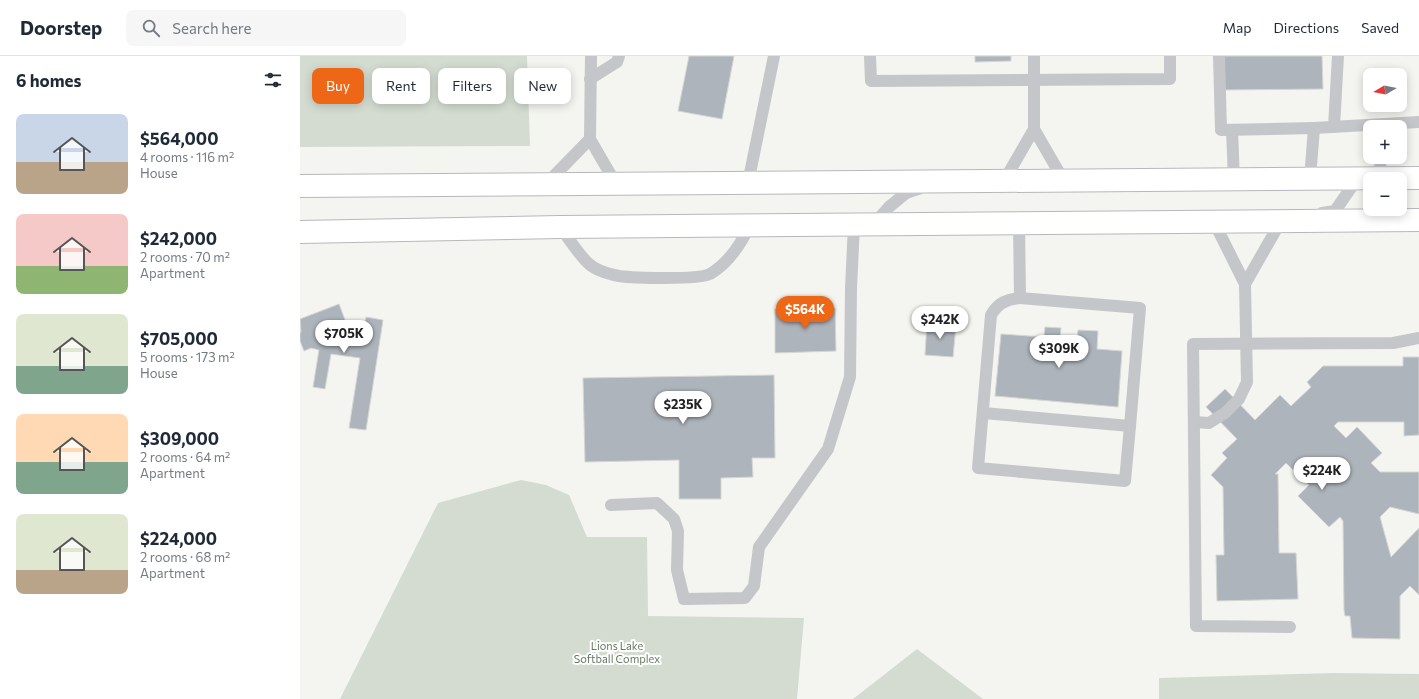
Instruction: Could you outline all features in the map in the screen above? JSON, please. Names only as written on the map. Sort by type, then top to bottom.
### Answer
[{"type":"highway","points":[[1407,178],[1419,178]]},
{"type":"highway","points":[[300,186],[1363,179]]},
{"type":"highway","points":[[300,232],[560,227],[1419,220]]},
{"type":"lane","points":[[591,56],[590,139],[616,184]]},
{"type":"lane","points":[[590,79],[617,62],[619,56]]},
{"type":"lane","points":[[748,183],[774,56]]},
{"type":"lane","points":[[870,56],[871,81],[1170,79],[1170,56]]},
{"type":"lane","points":[[1004,181],[1034,129],[1034,56]]},
{"type":"lane","points":[[1219,56],[1221,130],[1363,126]]},
{"type":"lane","points":[[1334,127],[1338,56]]},
{"type":"lane","points":[[1407,123],[1419,122]]},
{"type":"lane","points":[[1310,179],[1314,128]]},
{"type":"lane","points":[[1034,129],[1064,181]]},
{"type":"lane","points":[[1232,130],[1234,180]]},
{"type":"lane","points":[[546,184],[590,139]]},
{"type":"lane","points":[[1245,284],[1281,222],[1289,217],[1335,211],[1357,179]]},
{"type":"lane","points":[[877,224],[874,224],[889,207],[906,193],[942,181]]},
{"type":"lane","points":[[1194,422],[1209,422],[1225,413],[1239,399],[1247,382],[1245,284],[1214,222]]},
{"type":"lane","points":[[1019,223],[1020,298]]},
{"type":"lane","points":[[611,505],[657,503],[674,519],[678,531],[677,570],[684,599],[745,598],[754,586],[759,547],[828,449],[850,376],[851,288],[854,224]]},
{"type":"lane","points":[[560,227],[588,264],[600,271],[620,276],[665,278],[708,275],[734,253],[742,242],[750,225]]},
{"type":"lane","points":[[1020,298],[1140,308],[1125,481],[978,468],[991,315],[997,306],[1003,302],[1010,299],[1020,298]]},
{"type":"lane","points":[[1290,627],[1196,626],[1193,344],[1393,343],[1419,338]]},
{"type":"lane","points":[[983,413],[1130,426]]},
{"type":"green space","points":[[300,56],[527,56],[527,68],[514,68],[514,104],[529,104],[530,146],[300,147]]},
{"type":"green space","name":"Lions Lake Softball Complex","points":[[521,480],[546,485],[569,495],[587,537],[647,537],[648,616],[804,618],[797,699],[340,699],[438,503]]},
{"type":"green space","points":[[917,649],[983,699],[853,699]]},
{"type":"green space","points":[[1334,673],[1419,674],[1419,699],[1159,699],[1159,678]]},
{"type":"building","points":[[689,56],[734,56],[722,119],[678,111]]},
{"type":"building","points":[[975,56],[1011,56],[1011,61],[975,62]]},
{"type":"building","points":[[1223,56],[1322,56],[1323,89],[1224,90]]},
{"type":"building","points":[[339,304],[350,333],[344,336],[363,338],[366,317],[383,320],[366,430],[349,428],[360,358],[331,354],[325,389],[313,387],[319,350],[311,348],[304,351],[300,341],[300,319]]},
{"type":"building","points":[[835,308],[836,351],[775,353],[775,309]]},
{"type":"building","points":[[927,323],[956,325],[953,357],[925,355]]},
{"type":"building","points":[[1045,327],[1061,328],[1060,339],[1077,341],[1078,330],[1098,331],[1097,349],[1122,351],[1118,407],[995,396],[1001,334],[1044,337]]},
{"type":"building","points":[[1403,357],[1419,357],[1419,435],[1404,436],[1404,422],[1338,422],[1334,426],[1346,438],[1357,427],[1382,453],[1371,463],[1380,472],[1419,472],[1419,514],[1390,507],[1380,517],[1391,557],[1419,528],[1419,595],[1410,586],[1400,596],[1400,639],[1352,638],[1350,616],[1345,616],[1344,610],[1343,521],[1340,517],[1329,527],[1298,496],[1309,485],[1286,463],[1275,474],[1278,474],[1279,553],[1296,553],[1298,599],[1217,601],[1216,555],[1224,555],[1223,487],[1211,475],[1227,458],[1222,453],[1237,439],[1206,407],[1225,389],[1255,420],[1280,395],[1291,406],[1311,387],[1307,382],[1323,366],[1403,366]]},
{"type":"building","points":[[774,375],[775,458],[752,458],[753,477],[721,478],[721,499],[679,499],[679,460],[585,462],[583,378]]}]
